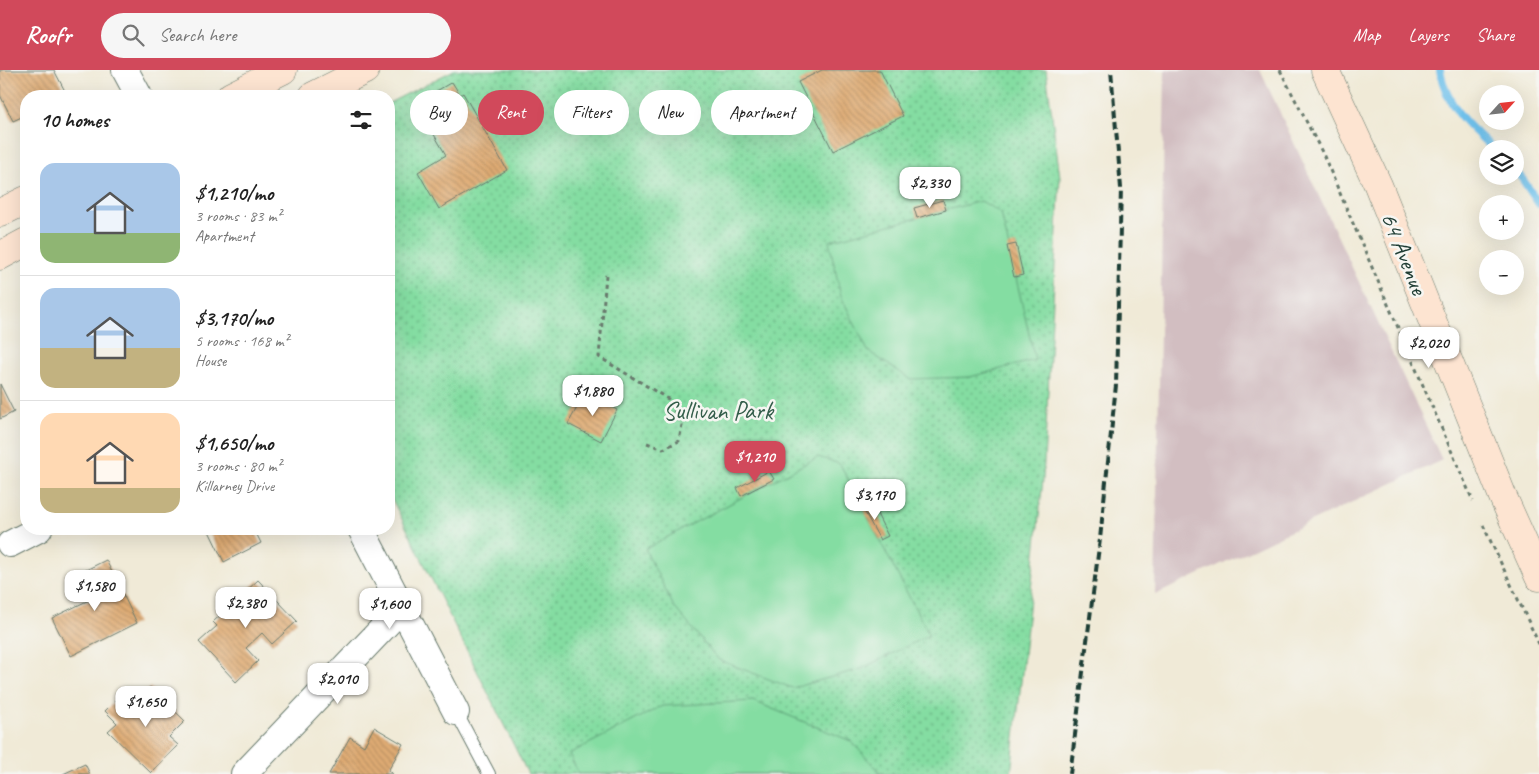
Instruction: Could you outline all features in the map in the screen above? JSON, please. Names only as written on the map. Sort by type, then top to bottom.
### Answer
[{"type":"main road","points":[[243,90],[283,70]]},
{"type":"main road","points":[[325,90],[365,70]]},
{"type":"main road","name":"64 Avenue","points":[[1325,70],[1374,176],[1503,498],[1539,577]]},
{"type":"main road","points":[[0,213],[20,203]]},
{"type":"main road","points":[[0,256],[20,245]]},
{"type":"street","points":[[125,70],[136,90]]},
{"type":"street","points":[[10,544],[28,535]]},
{"type":"street","points":[[364,535],[456,712]]},
{"type":"street","points":[[244,774],[402,608]]},
{"type":"lane","points":[[456,712],[489,774]]},
{"type":"path","points":[[1280,70],[1323,154],[1476,509]]},
{"type":"path","points":[[606,276],[599,357],[668,399],[682,425],[678,441],[663,448],[647,444]]},
{"type":"path","points":[[1480,518],[1539,644]]},
{"type":"shaded area","points":[[1165,70],[1260,70],[1442,460],[1155,595]]},
{"type":"green space","name":"Sullivan Park","points":[[454,70],[1046,70],[1060,177],[1043,480],[1011,774],[528,774],[395,505],[395,100],[410,92],[410,135],[468,135],[468,90],[415,90]]},
{"type":"green space","points":[[981,201],[1001,213],[1035,360],[970,377],[910,379],[868,351],[841,296],[829,241]]},
{"type":"green space","points":[[818,457],[840,464],[929,635],[861,669],[792,688],[719,660],[674,607],[645,549]]},
{"type":"green space","points":[[753,701],[851,741],[881,774],[579,774],[569,754],[662,706]]},
{"type":"building","points":[[0,70],[54,70],[64,90],[20,90],[20,118],[13,121],[0,95]]},
{"type":"building","points":[[822,70],[880,70],[903,116],[833,151],[813,112],[813,90],[802,90],[798,82]]},
{"type":"building","points":[[452,82],[457,90],[438,90]]},
{"type":"building","points":[[468,102],[478,119],[478,135],[487,135],[507,170],[439,209],[418,172],[446,155],[434,135],[468,135]]},
{"type":"building","points":[[943,200],[946,210],[917,218],[914,208]]},
{"type":"building","points":[[1016,244],[1023,275],[1014,277],[1007,246]]},
{"type":"building","points":[[0,384],[14,412],[0,419]]},
{"type":"building","points":[[585,393],[617,410],[601,441],[568,424]]},
{"type":"building","points":[[769,471],[774,479],[741,496],[737,488]]},
{"type":"building","points":[[871,502],[888,536],[880,540],[862,507]]},
{"type":"building","points":[[211,535],[257,535],[261,543],[224,562]]},
{"type":"building","points":[[106,560],[137,623],[71,656],[52,618],[91,599],[78,574]]},
{"type":"building","points":[[258,580],[297,621],[272,644],[262,633],[246,648],[258,661],[236,682],[199,642],[217,626],[213,622]]},
{"type":"building","points":[[150,687],[185,721],[169,737],[178,745],[151,773],[108,731],[117,723],[105,711],[120,696],[131,706]]},
{"type":"building","points":[[374,727],[403,744],[388,771],[393,774],[329,774],[350,737],[364,746]]},
{"type":"building","points":[[85,764],[90,774],[63,774]]},
{"type":"waterway","points":[[1440,70],[1447,94],[1453,105],[1484,140]]},
{"type":"waterway","points":[[1524,182],[1539,204]]},
{"type":"railway","points":[[1070,774],[1100,539],[1116,385],[1121,188],[1111,70]]}]
